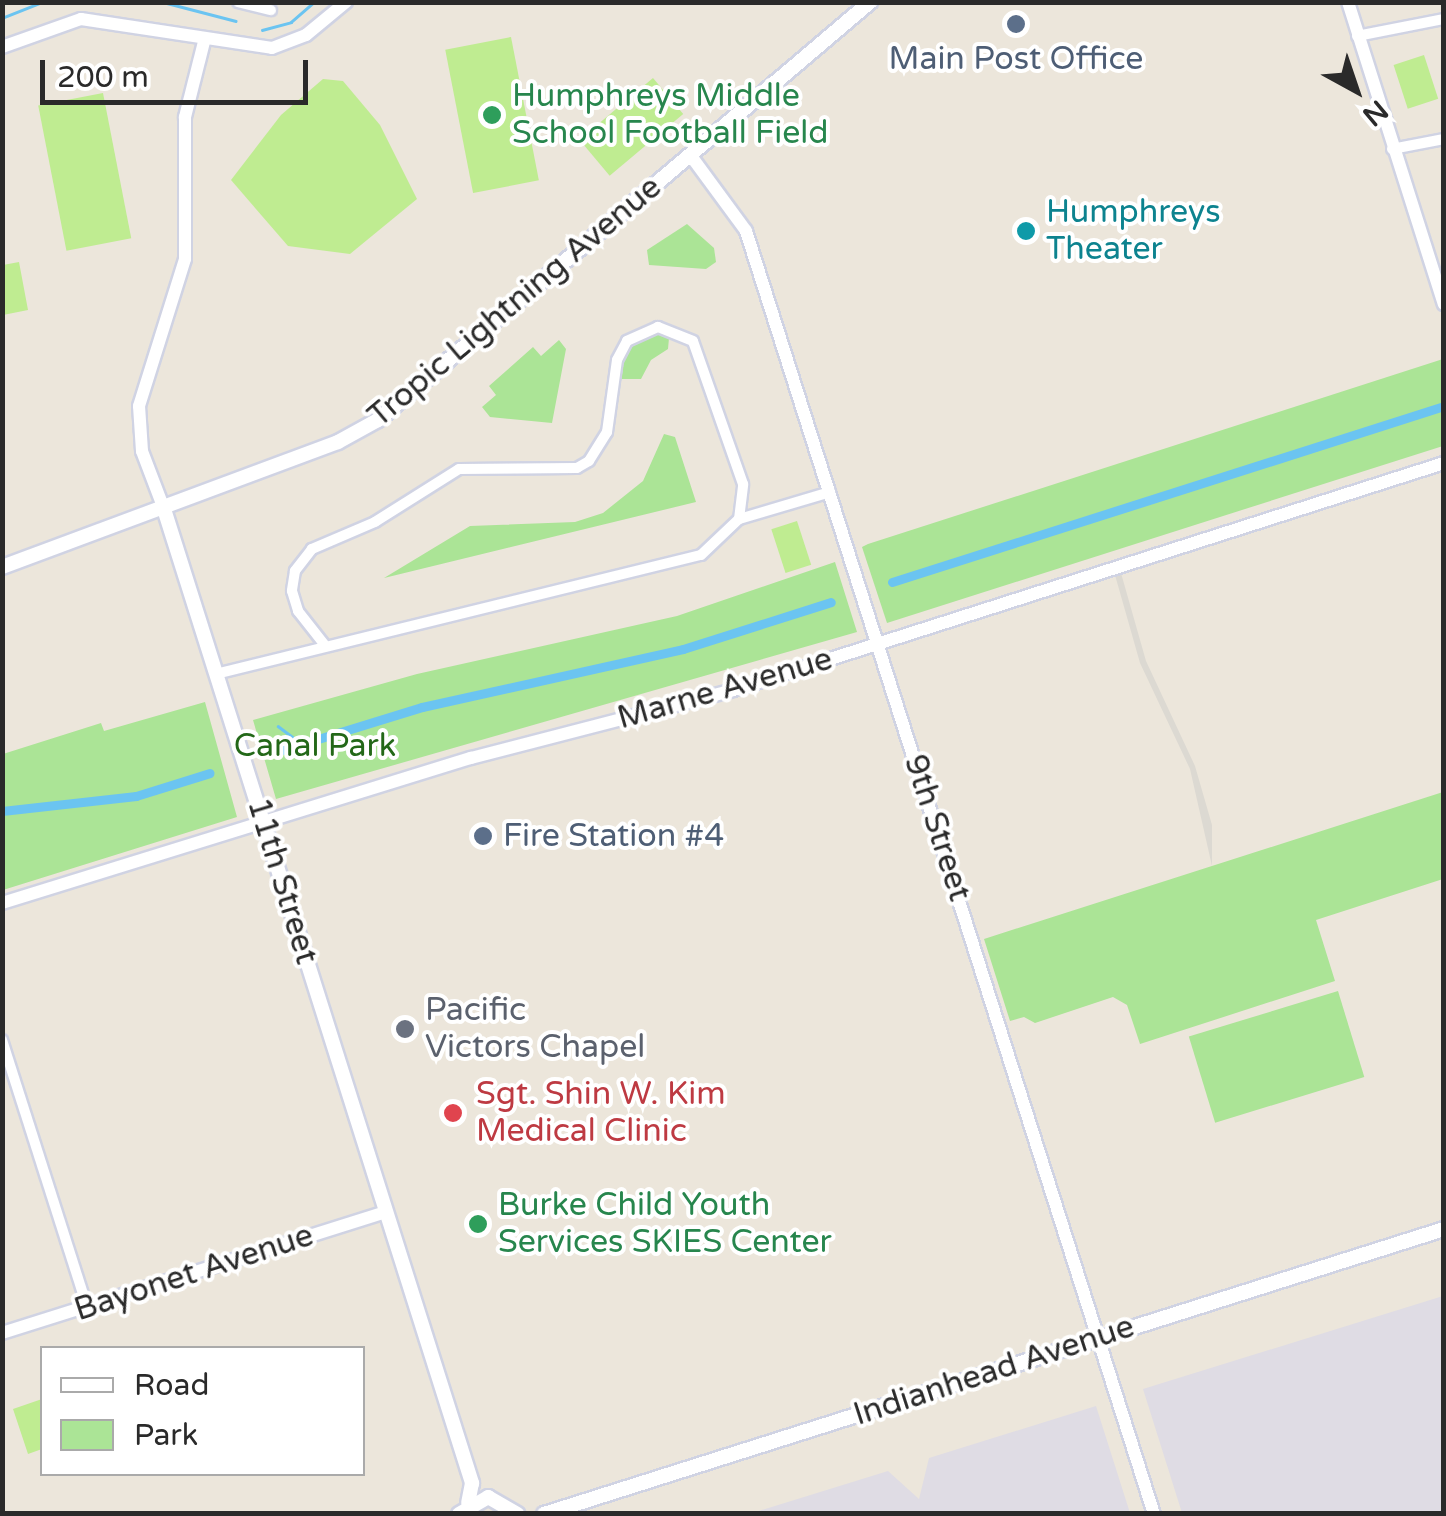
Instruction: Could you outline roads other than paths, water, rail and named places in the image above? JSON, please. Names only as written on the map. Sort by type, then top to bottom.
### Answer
[{"type":"main road","name":"Tropic Lightning Avenue","points":[[2,567],[338,442],[378,420],[870,2]]},
{"type":"main road","name":"11th Street","points":[[164,509],[220,673],[263,822],[472,1484]]},
{"type":"main road","name":"Indianhead Avenue","points":[[544,1514],[1444,1229]]},
{"type":"main road","points":[[464,1508],[472,1484],[518,1513]]},
{"type":"main road","points":[[464,1508],[488,1497]]},
{"type":"street","points":[[238,2],[271,10]]},
{"type":"street","points":[[2,47],[82,19],[124,21],[204,42],[256,49],[290,43],[346,2]]},
{"type":"street","points":[[1348,2],[1444,304]]},
{"type":"street","points":[[1357,36],[1381,28],[1444,19]]},
{"type":"street","name":"11th Street","points":[[164,509],[142,451],[139,406],[184,258],[186,118],[204,42]]},
{"type":"street","points":[[1392,149],[1417,140],[1444,139]]},
{"type":"street","name":"9th Street","points":[[691,156],[746,231],[1154,1514]]},
{"type":"street","points":[[324,644],[298,611],[292,591],[295,571],[312,549],[375,522],[459,469],[558,471],[589,461],[607,432],[621,350],[645,330],[682,332],[704,355],[740,466],[739,519]]},
{"type":"street","name":"Marne Avenue","points":[[2,903],[263,822],[877,643],[1444,463]]},
{"type":"street","points":[[220,673],[324,644],[701,555],[739,519],[830,492]]},
{"type":"street","points":[[2,1040],[87,1306]]},
{"type":"street","name":"Bayonet Avenue","points":[[2,1333],[386,1212]]},
{"type":"waterway","points":[[2,18],[42,2]]},
{"type":"waterway","points":[[163,2],[236,21]]},
{"type":"waterway","points":[[262,30],[291,22],[314,2]]},
{"type":"waterway","points":[[892,582],[1441,407]]},
{"type":"waterway","points":[[279,751],[422,707],[683,649],[831,602]]},
{"type":"waterway","points":[[278,726],[302,744]]},
{"type":"waterway","points":[[2,811],[136,796],[210,773]]},
{"type":"place","name":"Main Post Office","points":[[1016,24]]},
{"type":"place","name":"Humphreys Middle School Football Field","points":[[492,115]]},
{"type":"place","name":"Humphreys Theater","points":[[1026,231]]},
{"type":"place","name":"Fire Station #4","points":[[483,836]]},
{"type":"place","name":"Pacific Victors Chapel","points":[[405,1029]]},
{"type":"place","name":"Sgt. Shin W. Kim Medical Clinic","points":[[453,1113]]},
{"type":"place","name":"Burke Child Youth Services SKIES Center","points":[[478,1224]]},
{"type":"park label","name":"Canal Park","points":[[315,746]]}]
